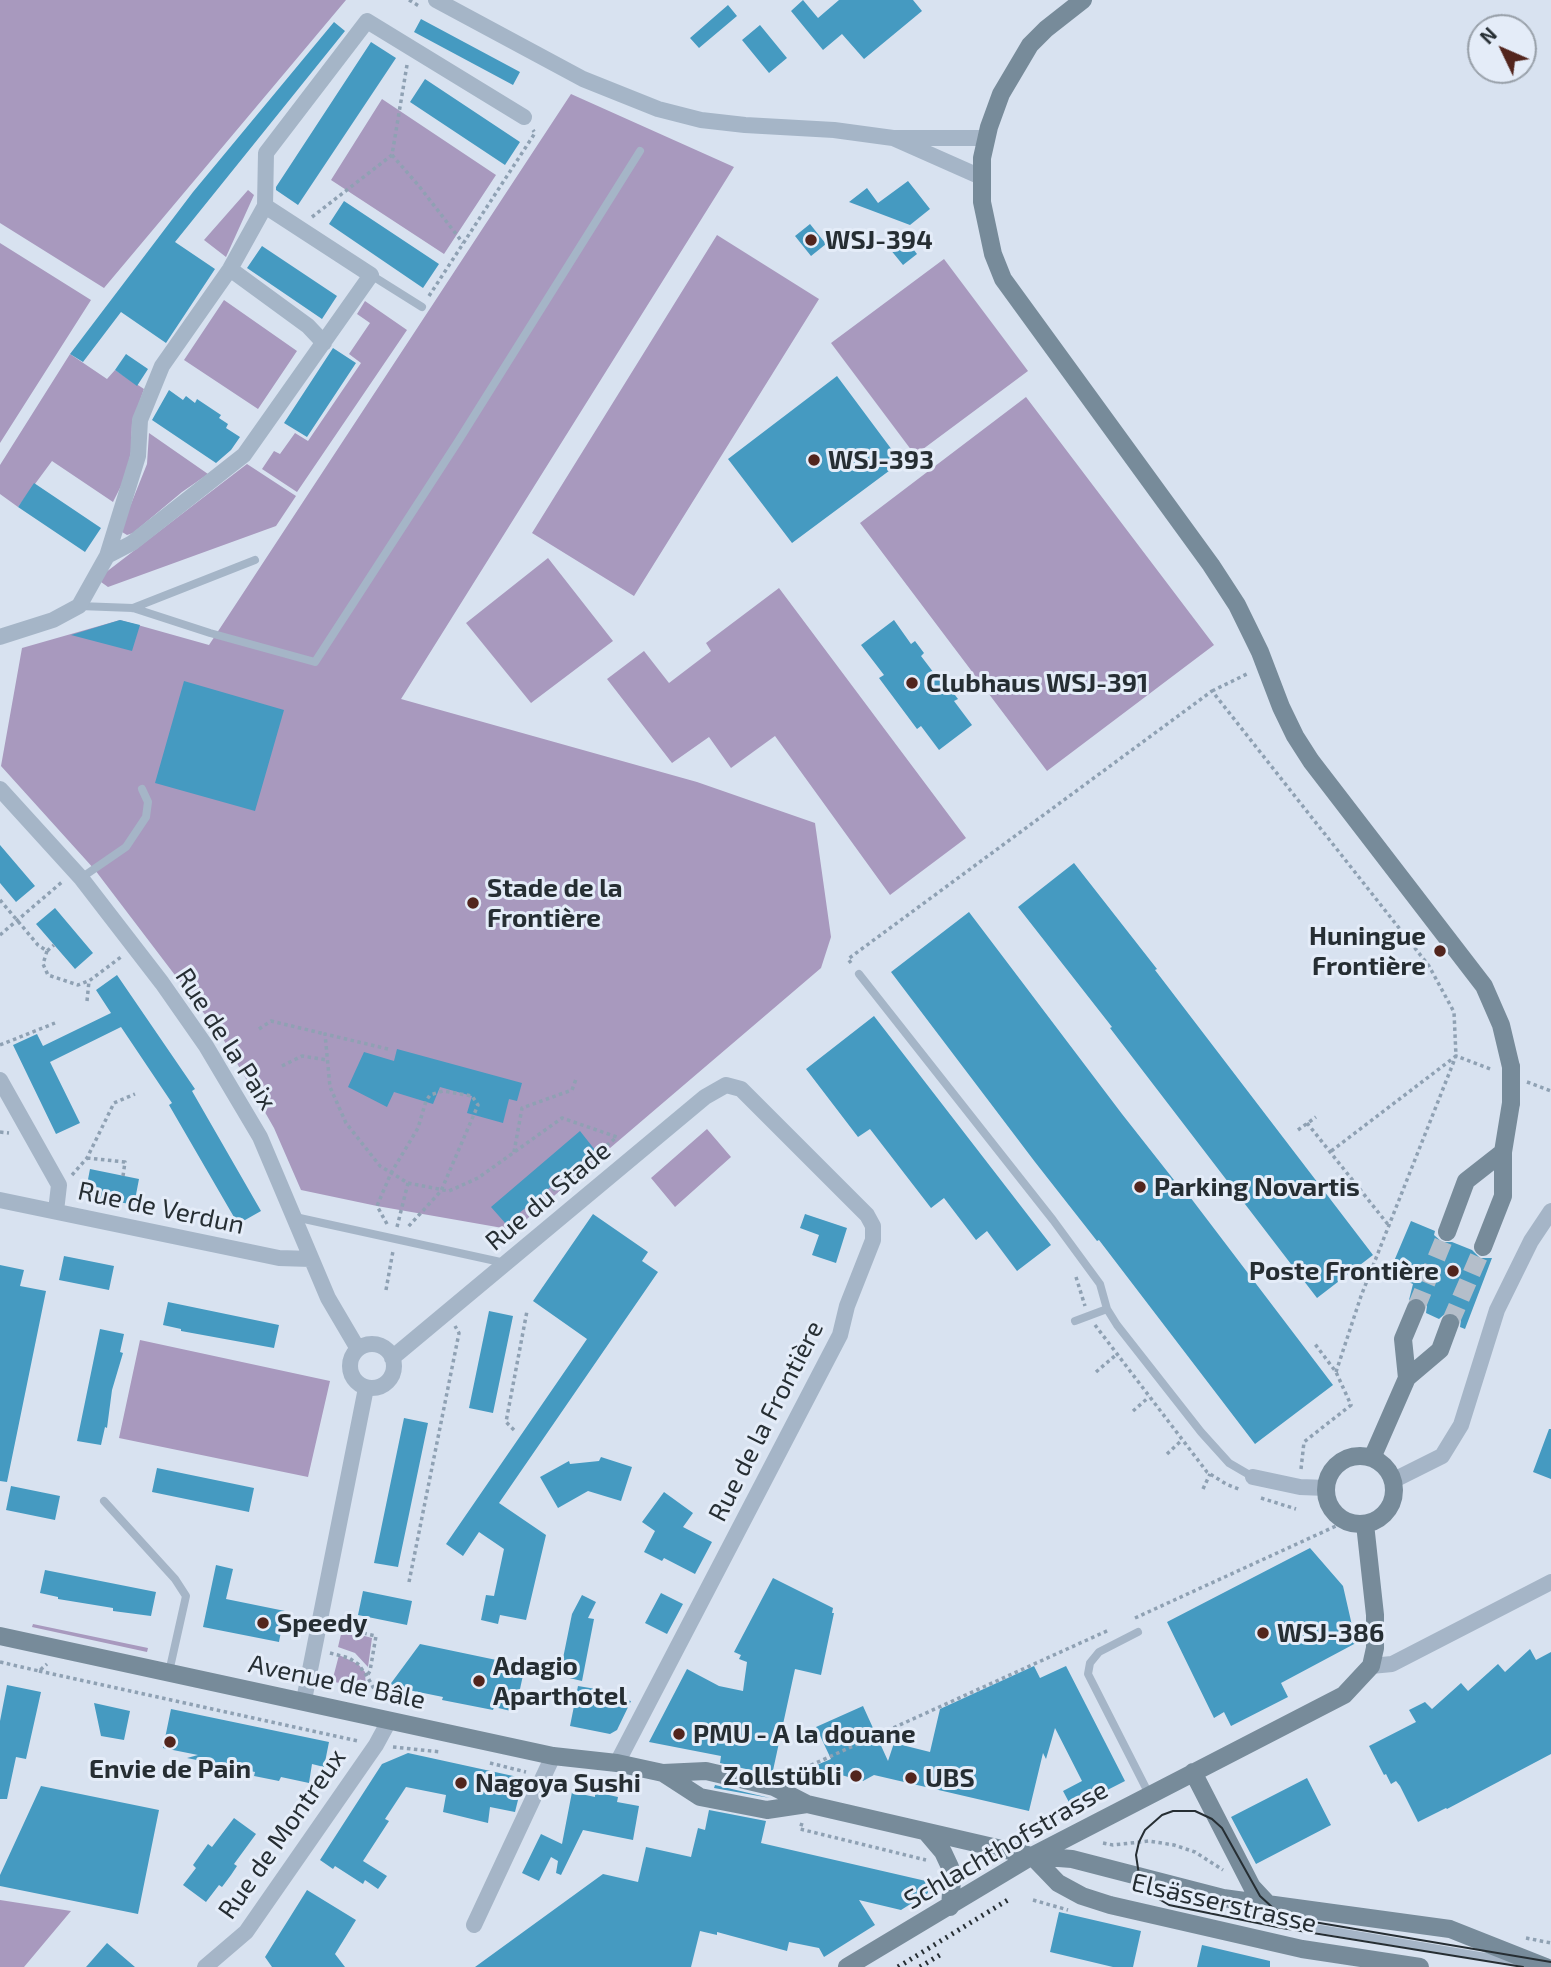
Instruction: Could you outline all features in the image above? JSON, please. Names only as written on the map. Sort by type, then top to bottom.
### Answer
[{"type":"main road","points":[[1083,0],[1046,29],[1021,58],[1001,94],[986,138],[981,177],[985,223],[993,254],[1003,279],[1211,565],[1237,605],[1260,652],[1280,707],[1311,761],[1484,986],[1501,1025],[1511,1067],[1511,1103],[1503,1152],[1503,1196],[1483,1247]]},
{"type":"main road","points":[[1447,1232],[1466,1181],[1503,1152]]},
{"type":"main road","points":[[1407,1378],[1403,1339],[1416,1308]]},
{"type":"main road","points":[[1372,1458],[1407,1378],[1440,1350],[1450,1323]]},
{"type":"main road","points":[[1354,1456],[1372,1458],[1386,1466],[1394,1480],[1394,1500],[1389,1509],[1374,1522],[1356,1523],[1339,1518],[1329,1505],[1326,1488],[1328,1479],[1337,1464],[1354,1456]]},
{"type":"main road","points":[[1356,1523],[1375,1615],[1375,1648],[1371,1666]]},
{"type":"main road","name":"Avenue de Bâle","points":[[0,1636],[553,1756],[617,1763],[663,1773],[706,1771],[765,1785]]},
{"type":"main road","name":"Schlachthofstrasse","points":[[846,1967],[1032,1856],[1344,1695],[1371,1666]]},
{"type":"main road","name":"Elsässerstrasse","points":[[1193,1772],[1245,1873],[1259,1896],[1266,1902]]},
{"type":"main road","name":"Avenue de Bâle","points":[[663,1773],[700,1797],[733,1803]]},
{"type":"main road","name":"Elsässerstrasse","points":[[765,1785],[807,1804],[1032,1856],[1072,1859],[1223,1898],[1450,1929],[1546,1967]]},
{"type":"main road","name":"Elsässerstrasse","points":[[733,1803],[767,1810],[807,1804]]},
{"type":"main road","points":[[926,1832],[943,1852],[950,1867],[950,1907]]},
{"type":"main road","name":"Elsässerstrasse","points":[[1032,1856],[1058,1883],[1083,1896],[1110,1905],[1302,1949],[1420,1967]]},
{"type":"street","points":[[436,0],[583,79],[658,109],[701,120],[834,130],[893,138],[986,138]]},
{"type":"street","points":[[460,0],[479,23]]},
{"type":"street","points":[[0,637],[53,620],[79,606],[107,556],[138,456],[140,421],[162,366],[230,269],[265,206],[266,153],[367,21],[524,117]]},
{"type":"street","points":[[893,138],[981,177]]},
{"type":"street","points":[[107,556],[132,543],[244,455],[371,275],[265,206]]},
{"type":"street","points":[[230,269],[308,326],[324,343]]},
{"type":"street","name":"Rue de la Paix","points":[[0,789],[78,875],[134,947],[169,993],[226,1080],[260,1137],[328,1298],[358,1349]]},
{"type":"street","points":[[0,1080],[60,1190],[56,1211]]},
{"type":"street","name":"Rue du Stade","points":[[392,1358],[705,1097],[726,1085],[741,1089]]},
{"type":"street","name":"Rue de la Frontière","points":[[617,1763],[840,1335],[847,1306],[873,1240],[873,1226],[867,1215],[741,1089]]},
{"type":"street","name":"Rue de Verdun","points":[[0,1200],[279,1258],[311,1259]]},
{"type":"street","points":[[1394,1480],[1442,1456],[1461,1425],[1497,1310],[1531,1241],[1551,1211]]},
{"type":"street","points":[[374,1344],[388,1350],[392,1358],[394,1368],[390,1378],[384,1385],[374,1388],[366,1388],[354,1380],[349,1370],[350,1360],[358,1349],[374,1344]]},
{"type":"street","points":[[304,1700],[366,1388]]},
{"type":"street","points":[[1253,1477],[1300,1487],[1326,1488]]},
{"type":"street","points":[[1371,1666],[1392,1664],[1551,1582]]},
{"type":"street","name":"Rue de Montreux","points":[[205,1967],[246,1933],[376,1745],[383,1720]]},
{"type":"street","points":[[474,1925],[553,1756]]},
{"type":"lane","points":[[79,606],[133,608],[315,662],[457,443],[640,151]]},
{"type":"lane","points":[[371,275],[422,307]]},
{"type":"lane","points":[[133,608],[255,560]]},
{"type":"lane","points":[[78,875],[126,847],[146,817],[148,802],[142,789]]},
{"type":"lane","points":[[859,974],[1053,1220],[1100,1284],[1107,1309],[1201,1432],[1229,1463],[1253,1477]]},
{"type":"lane","points":[[295,1217],[505,1263]]},
{"type":"lane","points":[[1075,1321],[1107,1309]]},
{"type":"lane","points":[[104,1502],[175,1579],[186,1596],[169,1672]]},
{"type":"lane","points":[[1138,1632],[1099,1652],[1090,1663],[1088,1674],[1149,1794]]},
{"type":"path","points":[[299,228],[392,155],[411,46]]},
{"type":"path","points":[[422,307],[535,133]]},
{"type":"path","points":[[392,155],[463,243]]},
{"type":"path","points":[[1245,663],[1254,684]]},
{"type":"path","points":[[859,974],[848,959],[1212,691],[1249,673]]},
{"type":"path","points":[[1212,691],[1429,966],[1454,1012],[1455,1056],[1362,1296],[1336,1372]]},
{"type":"path","points":[[0,935],[78,875]]},
{"type":"path","points":[[0,900],[47,951]]},
{"type":"path","points":[[54,945],[47,951],[43,964],[48,975],[78,985],[89,981],[134,947]]},
{"type":"path","points":[[87,1001],[89,981]]},
{"type":"path","points":[[258,1029],[271,1021],[388,1049]]},
{"type":"path","points":[[0,1045],[55,1023]]},
{"type":"path","points":[[325,1034],[330,1087],[346,1123],[380,1166],[408,1183],[449,1191],[478,1178],[562,1118],[617,1137],[551,1192]]},
{"type":"path","points":[[282,1066],[302,1056],[327,1060]]},
{"type":"path","points":[[1455,1056],[1487,1068]]},
{"type":"path","points":[[1330,1152],[1455,1056]]},
{"type":"path","points":[[513,1154],[522,1108],[572,1090],[576,1079]]},
{"type":"path","points":[[377,1206],[391,1173],[418,1128],[430,1096],[443,1091],[472,1096],[478,1105],[441,1191],[422,1213]]},
{"type":"path","points":[[60,1190],[87,1158],[114,1103],[135,1094]]},
{"type":"path","points":[[1298,1130],[1316,1116]]},
{"type":"path","points":[[1307,1123],[1390,1227]]},
{"type":"path","points":[[87,1158],[125,1162],[122,1176]]},
{"type":"path","points":[[401,1210],[408,1183]]},
{"type":"path","points":[[514,1430],[506,1422],[527,1311]]},
{"type":"path","points":[[409,1582],[459,1333],[452,1322],[443,1316]]},
{"type":"path","points":[[1301,1469],[1304,1442],[1351,1405],[1336,1372],[1315,1344]]},
{"type":"path","points":[[1096,1372],[1117,1354]]},
{"type":"path","points":[[1133,1411],[1149,1397]]},
{"type":"path","points":[[1167,1454],[1182,1440]]},
{"type":"path","points":[[1203,1489],[1210,1474]]},
{"type":"path","points":[[1127,1622],[1356,1523]]},
{"type":"path","points":[[318,1623],[376,1636],[367,1676]]},
{"type":"path","points":[[807,1767],[1115,1627]]},
{"type":"path","points":[[313,1650],[349,1658],[358,1664],[380,1699],[383,1720]]},
{"type":"path","points":[[39,1671],[376,1745],[450,1753]]},
{"type":"path","points":[[490,1763],[544,1776]]},
{"type":"path","points":[[807,1804],[800,1829],[929,1861]]},
{"type":"path","points":[[1103,1843],[1113,1845],[1149,1841],[1174,1845],[1195,1852],[1230,1874]]},
{"type":"path","points":[[877,1848],[880,1843]]},
{"type":"path","points":[[906,1855],[907,1848]]},
{"type":"shaded area","points":[[0,0],[346,0],[104,288],[0,223]]},
{"type":"shaded area","name":"Stade de la Frontière","points":[[571,94],[734,167],[401,699],[697,782],[815,823],[831,937],[821,968],[514,1230],[301,1190],[274,1128],[222,1037],[95,870],[1,766],[22,648],[120,620],[209,645]]},
{"type":"shaded area","points":[[382,99],[496,175],[444,254],[331,180]]},
{"type":"shaded area","points":[[248,190],[254,195],[226,257],[204,240]]},
{"type":"shaded area","points":[[717,235],[819,299],[634,596],[532,533]]},
{"type":"shaded area","points":[[0,243],[91,300],[0,443]]},
{"type":"shaded area","points":[[944,259],[1028,371],[915,455],[831,343]]},
{"type":"shaded area","points":[[224,300],[297,351],[258,409],[184,360]]},
{"type":"shaded area","points":[[365,301],[407,330],[297,492],[262,469],[274,451],[280,454],[295,433],[308,441],[361,363],[349,354],[370,323],[357,314]]},
{"type":"shaded area","points":[[70,354],[107,379],[115,370],[144,389],[132,423],[131,452],[125,478],[113,502],[52,461],[18,507],[0,494],[0,465]]},
{"type":"shaded area","points":[[1026,397],[1214,645],[1047,771],[860,523]]},
{"type":"shaded area","points":[[149,433],[208,474],[127,535],[122,532],[123,524],[147,464]]},
{"type":"shaded area","points":[[247,464],[296,496],[276,526],[108,587],[101,582],[101,576]]},
{"type":"shaded area","points":[[548,558],[613,641],[531,703],[466,623]]},
{"type":"shaded area","points":[[779,588],[966,838],[890,895],[775,736],[731,768],[709,737],[672,763],[607,679],[644,651],[669,683],[711,651],[706,643]]},
{"type":"shaded area","points":[[707,1129],[731,1157],[675,1207],[651,1178]]},
{"type":"shaded area","points":[[140,1340],[330,1381],[308,1477],[119,1438]]},
{"type":"shaded area","points":[[33,1624],[148,1648],[147,1652],[32,1627]]},
{"type":"shaded area","points":[[342,1630],[372,1638],[368,1667],[355,1653],[338,1647]]},
{"type":"shaded area","points":[[339,1655],[358,1664],[365,1672],[366,1689],[335,1682],[333,1678]]},
{"type":"shaded area","points":[[0,1900],[71,1911],[24,1967],[0,1967]]},
{"type":"building","points":[[803,0],[818,18],[839,0],[913,0],[922,11],[864,59],[842,34],[823,50],[791,11]]},
{"type":"building","points":[[728,5],[737,16],[699,48],[690,38]]},
{"type":"building","points":[[421,19],[520,72],[513,85],[414,32]]},
{"type":"building","points":[[334,22],[345,31],[175,242],[215,269],[166,343],[121,312],[83,362],[70,354],[193,192]]},
{"type":"building","points":[[760,25],[787,58],[769,73],[742,40]]},
{"type":"building","points":[[371,42],[396,58],[298,205],[276,190],[276,187]]},
{"type":"building","points":[[425,79],[520,142],[505,165],[410,102]]},
{"type":"building","points":[[908,181],[930,209],[910,225],[849,202],[867,188],[878,203]]},
{"type":"building","points":[[344,201],[439,264],[423,288],[329,224]]},
{"type":"building","name":"WSJ-394","points":[[810,224],[826,244],[811,256],[795,236]]},
{"type":"building","points":[[900,232],[917,254],[903,265],[885,243]]},
{"type":"building","points":[[262,246],[337,296],[322,319],[247,268]]},
{"type":"building","points":[[333,348],[356,363],[307,437],[284,423]]},
{"type":"building","points":[[126,354],[148,369],[137,386],[115,370]]},
{"type":"building","name":"WSJ-393","points":[[837,376],[901,462],[792,543],[728,459]]},
{"type":"building","points":[[169,390],[183,400],[186,396],[195,403],[197,399],[221,415],[219,418],[228,424],[226,428],[240,437],[231,450],[216,463],[152,420]]},
{"type":"building","points":[[34,483],[101,528],[85,552],[18,507]]},
{"type":"building","points":[[120,620],[140,625],[132,651],[71,635]]},
{"type":"building","name":"Clubhaus WSJ-391","points":[[894,620],[911,644],[915,641],[924,653],[921,656],[946,689],[949,687],[958,699],[954,701],[972,725],[939,750],[921,726],[917,729],[879,678],[884,675],[861,645]]},
{"type":"building","points":[[184,681],[284,710],[255,811],[155,783]]},
{"type":"building","points":[[0,845],[35,886],[16,902],[0,883]]},
{"type":"building","points":[[1074,863],[1373,1255],[1317,1298],[1018,907]]},
{"type":"building","points":[[55,908],[93,953],[75,969],[36,924]]},
{"type":"building","points":[[969,912],[1333,1385],[1255,1444],[891,972]]},
{"type":"building","points":[[117,975],[195,1089],[192,1091],[261,1211],[238,1224],[169,1105],[172,1103],[121,1027],[50,1062],[80,1123],[56,1134],[13,1045],[37,1034],[43,1046],[111,1013],[96,990]]},
{"type":"building","points":[[874,1016],[1051,1245],[1017,1271],[987,1231],[976,1240],[944,1198],[931,1208],[870,1129],[858,1137],[806,1069]]},
{"type":"building","points":[[397,1049],[522,1083],[517,1101],[509,1099],[503,1123],[467,1113],[472,1096],[440,1087],[433,1104],[394,1092],[387,1107],[348,1087],[364,1052],[394,1061]]},
{"type":"building","points":[[580,1131],[595,1150],[506,1224],[491,1207]]},
{"type":"building","points":[[90,1169],[139,1179],[134,1205],[85,1195]]},
{"type":"building","points":[[593,1214],[648,1252],[642,1261],[658,1272],[499,1503],[546,1535],[526,1620],[500,1615],[498,1624],[481,1620],[486,1595],[494,1596],[504,1549],[479,1532],[463,1556],[446,1544],[587,1339],[533,1301]]},
{"type":"building","points":[[805,1214],[847,1228],[836,1263],[812,1255],[819,1235],[800,1228]]},
{"type":"building","name":"Poste Frontière","points":[[1411,1221],[1435,1231],[1434,1235],[1442,1242],[1452,1242],[1472,1250],[1480,1258],[1492,1258],[1465,1329],[1460,1327],[1461,1320],[1455,1313],[1447,1312],[1439,1319],[1426,1313],[1427,1306],[1421,1298],[1414,1297],[1409,1300],[1413,1284],[1389,1273]]},
{"type":"building","points":[[64,1256],[114,1266],[109,1290],[59,1280]]},
{"type":"building","points":[[0,1265],[24,1270],[20,1286],[46,1291],[7,1482],[0,1481]]},
{"type":"building","points":[[168,1302],[279,1325],[274,1348],[181,1331],[163,1325]]},
{"type":"building","points":[[489,1311],[513,1316],[493,1413],[469,1408]]},
{"type":"building","points":[[100,1329],[124,1334],[120,1352],[123,1353],[101,1445],[77,1441]]},
{"type":"building","points":[[404,1418],[428,1423],[398,1567],[374,1563]]},
{"type":"building","points":[[1551,1429],[1551,1479],[1533,1472]]},
{"type":"building","points":[[601,1457],[632,1467],[621,1501],[588,1491],[558,1508],[540,1477],[569,1461],[570,1464],[599,1461]]},
{"type":"building","points":[[157,1468],[254,1488],[249,1512],[152,1492]]},
{"type":"building","points":[[11,1486],[60,1496],[55,1520],[6,1510]]},
{"type":"building","points":[[664,1492],[693,1513],[683,1527],[712,1542],[695,1574],[664,1558],[662,1561],[644,1552],[655,1531],[642,1522]]},
{"type":"building","name":"WSJ-386","points":[[1310,1548],[1343,1586],[1356,1643],[1281,1683],[1288,1697],[1231,1726],[1224,1712],[1214,1718],[1167,1622]]},
{"type":"building","points":[[216,1565],[233,1569],[226,1599],[285,1611],[279,1642],[203,1627]]},
{"type":"building","points":[[45,1570],[156,1592],[151,1616],[113,1611],[113,1608],[58,1599],[40,1593]]},
{"type":"building","points":[[773,1578],[833,1608],[834,1613],[821,1675],[795,1669],[772,1775],[720,1763],[721,1756],[649,1742],[687,1669],[719,1686],[743,1691],[747,1662],[739,1659],[741,1655],[734,1652]]},
{"type":"building","points":[[363,1591],[412,1601],[407,1625],[358,1615]]},
{"type":"building","points":[[661,1593],[683,1604],[667,1634],[645,1623]]},
{"type":"building","points":[[582,1595],[596,1602],[588,1618],[594,1619],[582,1681],[560,1673],[572,1614]]},
{"type":"building","points":[[420,1644],[525,1666],[515,1712],[442,1700],[443,1697],[389,1686]]},
{"type":"building","points":[[1530,1649],[1536,1660],[1551,1652],[1551,1754],[1418,1822],[1400,1786],[1396,1781],[1391,1784],[1386,1774],[1384,1775],[1369,1746],[1416,1722],[1409,1710],[1425,1702],[1432,1709],[1461,1683],[1468,1691],[1498,1664],[1505,1672]]},
{"type":"building","points":[[1034,1666],[1040,1678],[1066,1666],[1125,1781],[1072,1808],[1063,1791],[1082,1781],[1055,1728],[1046,1759],[1043,1753],[1029,1811],[874,1775],[863,1781],[812,1767],[831,1759],[816,1727],[863,1706],[888,1761],[894,1743],[930,1752],[940,1709]]},
{"type":"building","points":[[7,1685],[41,1692],[26,1759],[16,1757],[7,1799],[0,1799],[0,1721]]},
{"type":"building","points":[[578,1686],[602,1690],[601,1695],[631,1701],[617,1730],[610,1734],[570,1726]]},
{"type":"building","points":[[94,1703],[130,1711],[124,1740],[101,1736]]},
{"type":"building","points":[[171,1709],[329,1742],[324,1767],[312,1764],[309,1783],[281,1777],[279,1781],[254,1776],[255,1772],[187,1758],[198,1755],[163,1748]]},
{"type":"building","points":[[408,1753],[527,1779],[515,1812],[490,1807],[488,1823],[443,1812],[446,1795],[406,1787],[385,1819],[389,1821],[363,1861],[387,1876],[378,1889],[365,1880],[363,1884],[335,1866],[333,1869],[320,1860],[382,1764]]},
{"type":"building","points":[[1307,1778],[1331,1825],[1256,1864],[1231,1817]]},
{"type":"building","points":[[715,1785],[770,1798],[714,1788]]},
{"type":"building","points":[[41,1786],[159,1810],[138,1914],[0,1886],[0,1875]]},
{"type":"building","points":[[572,1792],[595,1797],[595,1792],[618,1797],[617,1802],[639,1806],[633,1840],[583,1830],[561,1875],[556,1873],[558,1861],[551,1857],[539,1881],[522,1873],[541,1834],[562,1844]]},
{"type":"building","points":[[709,1810],[766,1821],[761,1843],[926,1881],[928,1893],[901,1910],[859,1900],[875,1925],[824,1957],[819,1948],[789,1942],[787,1951],[717,1932],[717,1935],[700,1931],[691,1967],[475,1967],[603,1874],[638,1882],[646,1847],[691,1857],[698,1828],[705,1830]]},
{"type":"building","points":[[234,1818],[256,1834],[234,1864],[237,1866],[231,1875],[206,1902],[183,1885],[196,1868],[193,1865],[208,1844],[212,1847]]},
{"type":"building","points":[[307,1890],[356,1920],[335,1954],[345,1967],[272,1967],[265,1957]]},
{"type":"building","points":[[1059,1912],[1141,1931],[1133,1967],[1113,1967],[1050,1952]]},
{"type":"building","points":[[107,1943],[135,1967],[86,1967]]},
{"type":"building","points":[[1202,1945],[1270,1961],[1270,1967],[1197,1967]]},
{"type":"tunnel","points":[[1416,1308],[1447,1232]]},
{"type":"tunnel","points":[[1450,1323],[1483,1247]]},
{"type":"tram line","points":[[1523,1967],[1282,1928],[1169,1905],[1152,1895],[1139,1875],[1136,1855],[1139,1842],[1145,1830],[1162,1815],[1173,1811],[1195,1811],[1212,1819],[1222,1828],[1260,1896],[1290,1918],[1551,1962]]},
{"type":"railway","points":[[898,1967],[1011,1898]]},
{"type":"railway","points":[[920,1967],[943,1953]]},
{"type":"place","name":"WSJ-394","points":[[811,240]]},
{"type":"place","name":"WSJ-393","points":[[814,460]]},
{"type":"place","name":"Clubhaus WSJ-391","points":[[912,683]]},
{"type":"place","name":"Stade de la Frontière","points":[[473,903]]},
{"type":"place","name":"Huningue Frontière","points":[[1440,951]]},
{"type":"place","name":"Parking Novartis","points":[[1140,1187]]},
{"type":"place","name":"Poste Frontière","points":[[1453,1271]]},
{"type":"place","name":"Speedy","points":[[263,1623]]},
{"type":"place","name":"WSJ-386","points":[[1263,1633]]},
{"type":"place","name":"Adagio Aparthotel","points":[[479,1681]]},
{"type":"place","name":"PMU - A la douane","points":[[679,1734]]},
{"type":"place","name":"Envie de Pain","points":[[170,1742]]},
{"type":"place","name":"Zollstübli","points":[[856,1776]]},
{"type":"place","name":"UBS","points":[[911,1778]]},
{"type":"place","name":"Nagoya Sushi","points":[[461,1783]]}]
